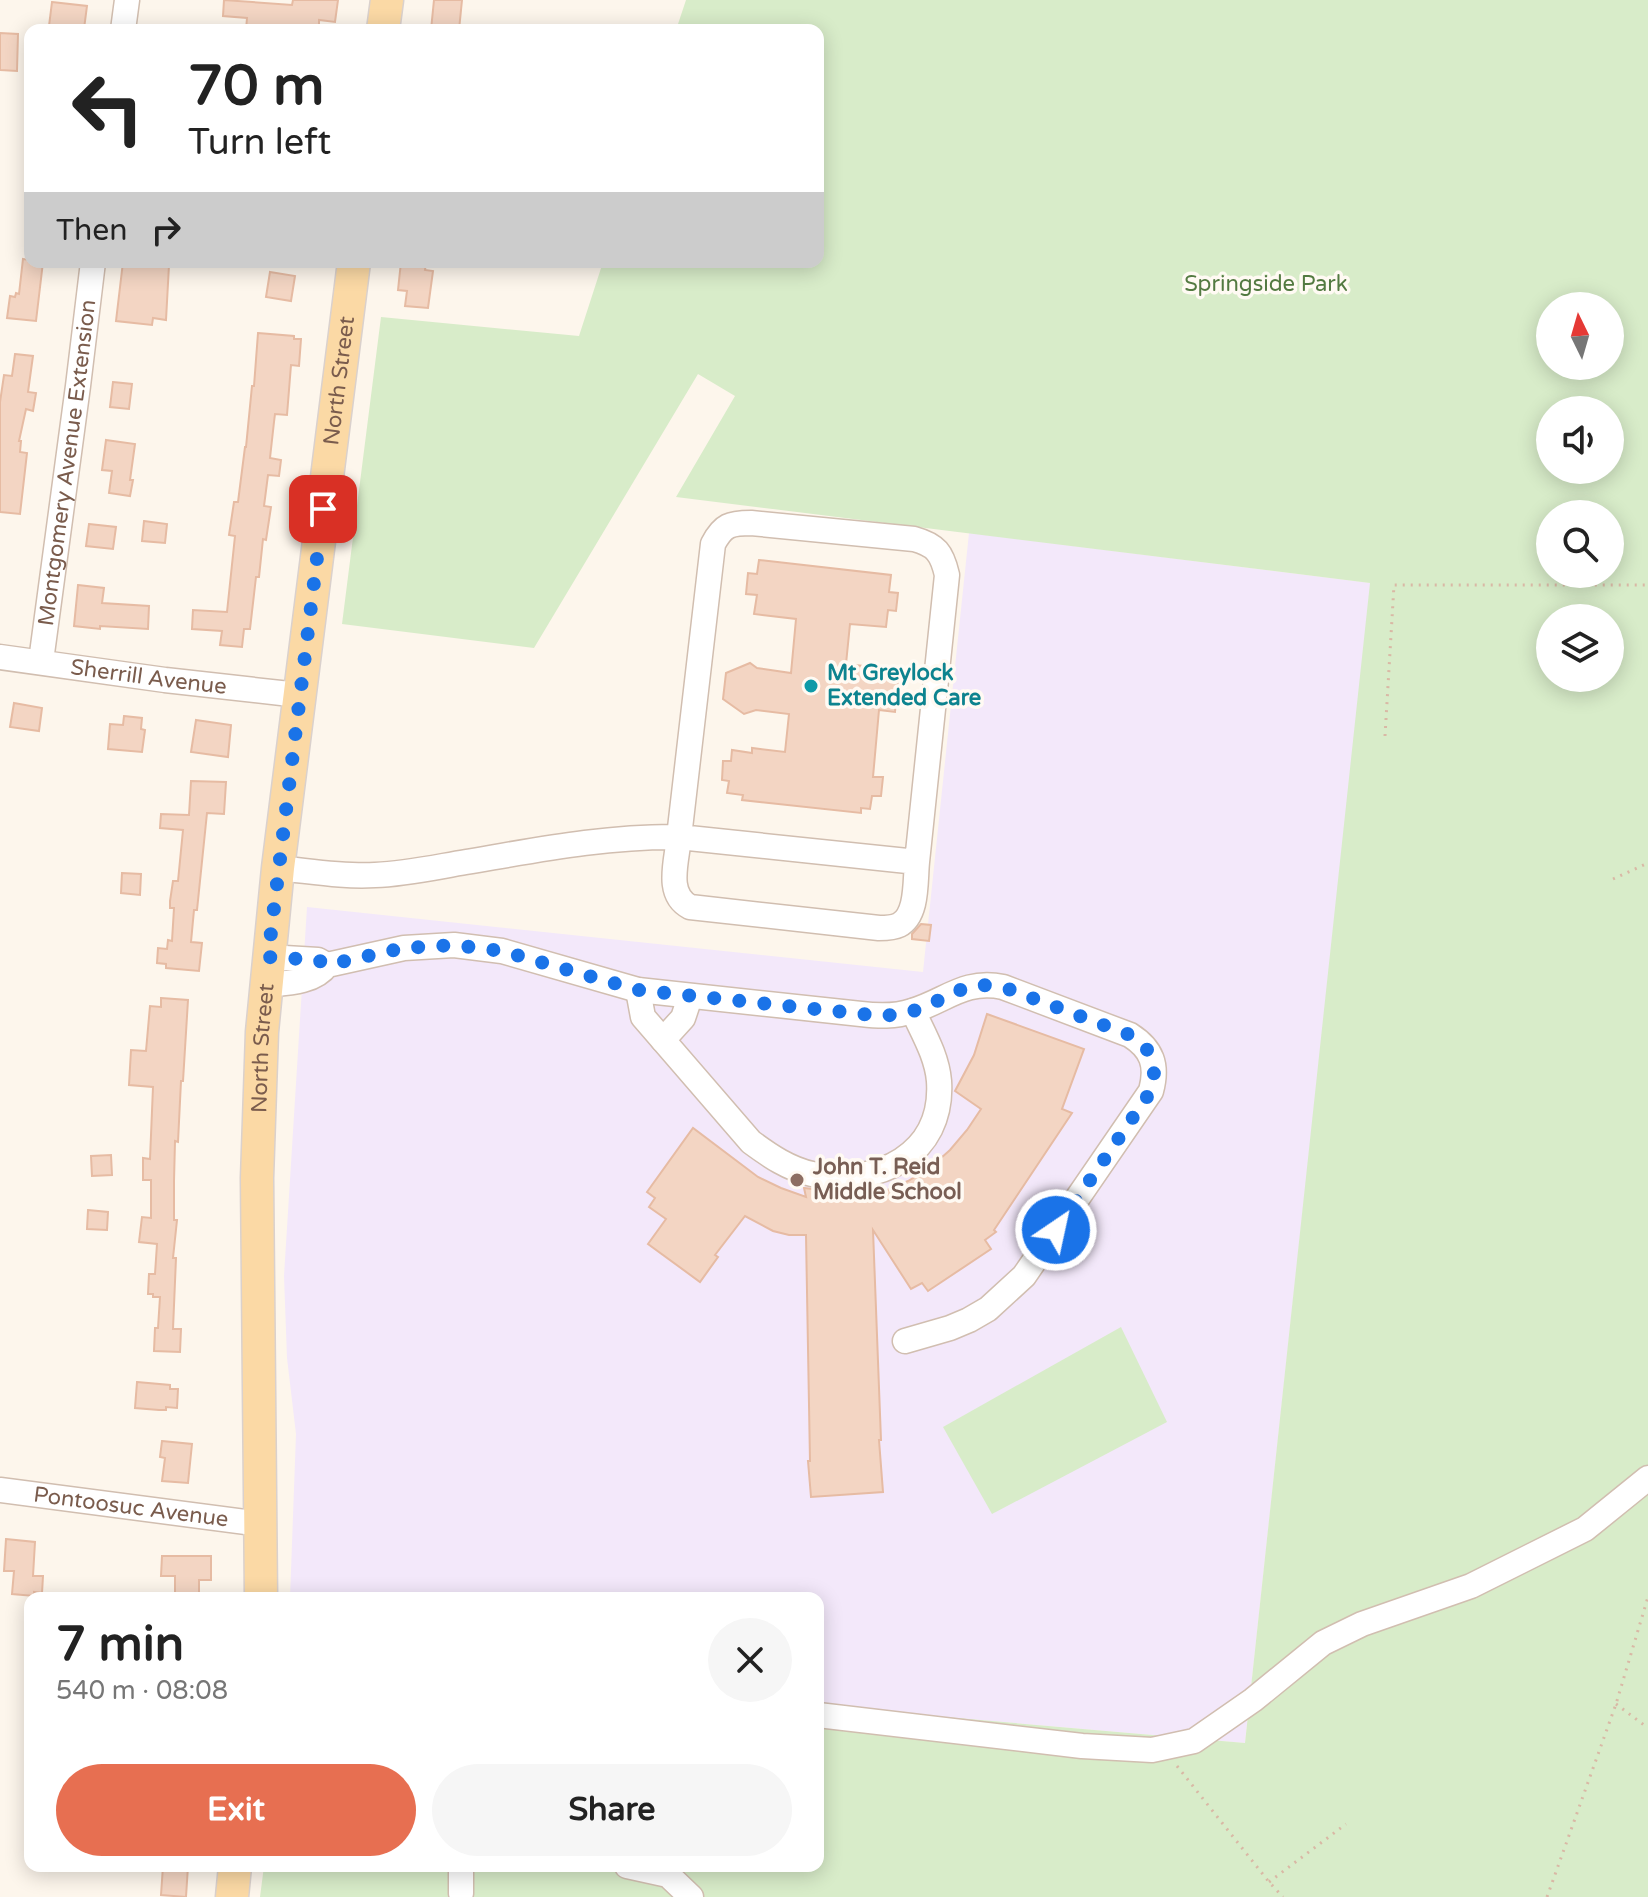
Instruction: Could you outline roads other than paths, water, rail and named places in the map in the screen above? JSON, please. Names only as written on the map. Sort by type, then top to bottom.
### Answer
[{"type":"main road","points":[[384,24],[387,0]]},
{"type":"main road","name":"North Street","points":[[261,1592],[258,1128],[267,971],[353,268]]},
{"type":"main road","points":[[232,1897],[234,1872]]},
{"type":"street","points":[[124,24],[127,0]]},
{"type":"street","name":"Montgomery Avenue Extension","points":[[41,661],[92,268]]},
{"type":"street","points":[[751,523],[914,539],[927,543],[937,551],[944,560],[947,575],[912,910],[906,918],[898,925],[879,928],[690,907],[681,902],[674,886],[679,837],[713,544],[719,532],[729,525],[751,523]]},
{"type":"street","name":"Sherrill Avenue","points":[[0,657],[299,695]]},
{"type":"street","points":[[278,868],[372,876],[649,836],[917,862]]},
{"type":"street","points":[[267,971],[295,982],[321,974],[327,965],[404,948],[454,945],[502,951],[638,990],[881,1016],[913,1011],[949,994],[989,984],[1130,1035],[1147,1048],[1155,1077],[1151,1091],[1024,1276],[988,1309],[969,1320],[905,1341]]},
{"type":"street","points":[[638,990],[643,1017],[751,1142],[772,1157],[813,1174],[871,1174],[888,1168],[918,1148],[929,1134],[939,1098],[937,1069],[913,1011]]},
{"type":"street","points":[[663,1040],[683,1018],[690,997]]},
{"type":"street","points":[[824,1716],[1082,1746],[1152,1750],[1194,1741],[1253,1700],[1323,1643],[1362,1624],[1471,1586],[1585,1529],[1648,1478]]},
{"type":"street","name":"Pontoosuc Avenue","points":[[0,1490],[261,1524]]},
{"type":"street","points":[[461,1872],[461,1896]]},
{"type":"street","points":[[654,1872],[668,1875],[691,1897]]},
{"type":"place","name":"Mt Greylock Extended Care","points":[[811,686]]},
{"type":"place","name":"John T. Reid Middle School","points":[[797,1180]]},
{"type":"park label","name":"Springside Park","points":[[1266,284]]}]
